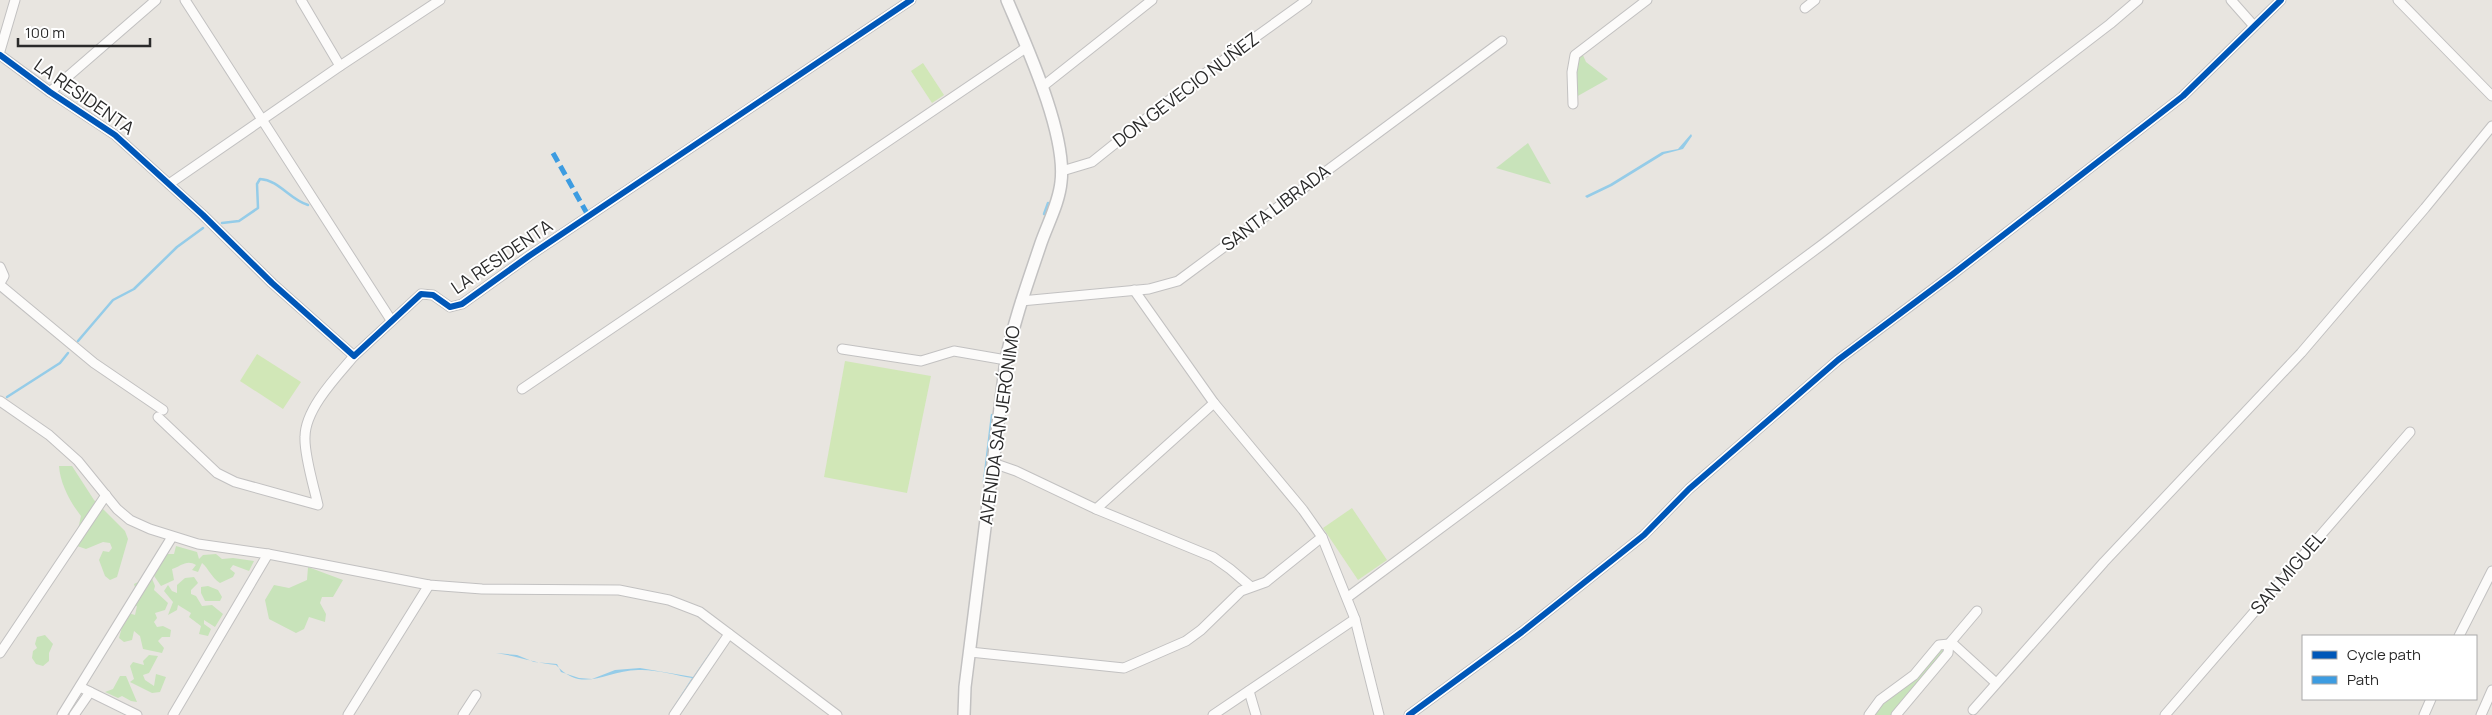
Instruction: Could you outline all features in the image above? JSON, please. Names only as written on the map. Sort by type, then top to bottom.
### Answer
[{"type":"street","points":[[0,51],[15,0]]},
{"type":"street","points":[[50,92],[156,0]]},
{"type":"street","points":[[184,0],[391,320]]},
{"type":"street","points":[[301,0],[340,66]]},
{"type":"street","points":[[422,0],[428,8]]},
{"type":"street","points":[[169,184],[340,66],[440,0]]},
{"type":"street","name":"LA RESIDENTA","points":[[0,55],[50,92],[114,134],[169,184],[272,284],[354,356],[421,294],[433,295],[450,307],[462,304],[529,256],[911,0]]},
{"type":"street","name":"AVENIDA SAN JERÓNIMO","points":[[964,715],[1006,360],[1015,319],[1058,196],[1062,171],[1060,151],[1042,87],[1008,0]]},
{"type":"street","name":"DON GEVECIO NUÑEZ","points":[[1062,171],[1092,162],[1182,90],[1307,0]]},
{"type":"street","points":[[1573,104],[1572,72],[1576,55],[1647,0]]},
{"type":"street","points":[[1805,8],[1815,0]]},
{"type":"street","points":[[1348,597],[1823,244],[2110,24],[2138,0]]},
{"type":"street","points":[[2231,0],[2254,26]]},
{"type":"street","points":[[1409,715],[1522,632],[1644,535],[1689,489],[1838,360],[2183,96],[2281,0]]},
{"type":"street","points":[[1042,87],[1150,1]]},
{"type":"street","points":[[2402,2],[2492,96]]},
{"type":"street","name":"SANTA LIBRADA","points":[[1021,301],[1167,286],[1178,281],[1502,41]]},
{"type":"street","points":[[522,389],[1027,46]]},
{"type":"street","points":[[1973,710],[2104,562],[2306,347],[2425,208],[2492,126]]},
{"type":"street","points":[[0,268],[4,276],[0,284],[94,363],[160,413],[217,473],[235,482],[318,505],[304,438],[307,423],[333,381],[354,356]]},
{"type":"street","points":[[1134,290],[1214,403],[1303,510],[1322,537],[1356,619],[1379,715]]},
{"type":"street","points":[[842,348],[914,360],[930,359],[954,351],[1006,360]]},
{"type":"street","points":[[0,401],[56,441],[78,461],[106,496],[130,520],[172,537],[198,544],[268,554],[429,585],[482,589],[580,589],[633,592],[685,605],[700,612],[838,715]]},
{"type":"street","points":[[1096,509],[1214,403]]},
{"type":"street","name":"SAN MIGUEL","points":[[2165,715],[2410,432]]},
{"type":"street","points":[[993,463],[1016,471],[1096,509],[1213,557],[1250,586]]},
{"type":"street","points":[[0,653],[106,496]]},
{"type":"street","points":[[62,715],[172,537]]},
{"type":"street","points":[[970,652],[1124,668],[1186,642],[1241,591],[1250,586],[1266,582],[1322,537]]},
{"type":"street","points":[[174,715],[268,554]]},
{"type":"street","points":[[2460,635],[2492,571]]},
{"type":"street","points":[[348,715],[429,585]]},
{"type":"street","points":[[1896,715],[1948,653],[1950,643],[1977,611]]},
{"type":"street","points":[[1213,715],[1356,619]]},
{"type":"street","points":[[674,715],[729,634]]},
{"type":"street","points":[[1950,643],[1996,683]]},
{"type":"street","points":[[1869,715],[1880,700],[1914,675],[1939,646],[1950,643]]},
{"type":"street","points":[[80,687],[137,715]]},
{"type":"street","points":[[2482,715],[2492,690]]},
{"type":"street","points":[[1250,691],[1256,715]]},
{"type":"street","points":[[74,715],[90,692]]},
{"type":"street","points":[[462,715],[476,695]]},
{"type":"street","points":[[2424,715],[2431,700]]},
{"type":"green space","points":[[1582,53],[1586,62],[1608,79],[1576,97],[1575,68]]},
{"type":"green space","points":[[923,63],[944,95],[932,103],[911,71]]},
{"type":"green space","points":[[1528,143],[1550,182],[1551,184],[1496,168]]},
{"type":"green space","points":[[257,354],[301,382],[283,409],[240,381]]},
{"type":"green space","points":[[845,361],[931,376],[907,493],[824,477]]},
{"type":"green space","points":[[59,466],[72,466],[94,500],[125,531],[128,539],[117,577],[110,580],[105,576],[99,560],[103,551],[109,552],[112,548],[110,543],[103,542],[86,549],[77,546],[77,534],[81,516],[66,492]]},
{"type":"green space","points":[[1352,508],[1387,560],[1358,580],[1323,528]]},
{"type":"green space","points":[[176,546],[197,552],[199,559],[203,555],[216,554],[222,559],[233,558],[254,561],[249,571],[233,565],[230,569],[235,573],[233,577],[220,583],[202,563],[198,572],[192,570],[196,565],[187,563],[172,569],[174,580],[161,586],[150,570],[156,571],[164,554],[174,554]]},
{"type":"green space","points":[[308,567],[343,580],[333,597],[322,597],[320,603],[326,614],[325,622],[309,617],[304,629],[296,633],[269,619],[265,600],[274,585],[289,588],[307,580]]},
{"type":"green space","points":[[151,576],[155,586],[154,590],[168,603],[165,610],[155,613],[157,618],[154,622],[157,627],[163,626],[171,630],[170,637],[162,637],[158,641],[164,648],[162,653],[143,649],[140,636],[134,631],[132,640],[124,642],[119,638],[122,627],[113,626],[118,619],[127,619],[128,613],[135,615],[137,606],[130,607],[137,594],[134,584]]},
{"type":"green space","points":[[194,577],[198,583],[191,590],[191,594],[196,596],[202,606],[212,605],[223,614],[215,627],[204,620],[204,624],[211,629],[208,636],[199,634],[201,626],[189,617],[191,613],[178,605],[177,610],[168,615],[173,602],[164,591],[168,585],[172,591],[177,593],[177,585],[185,578]]},
{"type":"green space","points":[[208,586],[218,590],[222,597],[220,601],[205,601],[201,593],[201,587]]},
{"type":"green space","points":[[45,635],[53,644],[49,653],[49,661],[43,666],[36,664],[32,658],[33,651],[37,648],[35,644],[37,637]]},
{"type":"green space","points":[[1945,648],[1946,651],[1892,715],[1873,715],[1917,675],[1940,649]]},
{"type":"green space","points":[[149,655],[158,656],[149,673],[143,675],[145,680],[154,686],[156,674],[166,677],[160,692],[152,693],[130,682],[134,679],[130,666],[133,662],[144,665],[143,661]]},
{"type":"green space","points":[[120,676],[126,676],[137,702],[122,696],[118,698],[105,692],[113,689]]},
{"type":"water","points":[[1691,134],[1692,136],[1683,149],[1664,154],[1612,186],[1587,198],[1585,196],[1610,184],[1662,152],[1678,149]]},
{"type":"water","points":[[722,635],[668,715],[692,678],[660,671],[693,677]]},
{"type":"water","points":[[496,653],[517,655],[530,660],[511,656]]},
{"type":"water","points":[[640,668],[657,671],[626,671],[592,679],[615,670]]},
{"type":"water","points":[[566,674],[579,678],[592,679],[585,680]]},
{"type":"waterway","points":[[222,223],[239,221],[258,208],[257,184],[260,179],[279,186],[296,199],[308,205]]},
{"type":"waterway","points":[[1044,214],[1048,203]]},
{"type":"waterway","points":[[78,341],[113,300],[134,289],[177,247],[203,228]]},
{"type":"waterway","points":[[7,397],[60,363],[68,353]]},
{"type":"waterway","points":[[984,482],[992,415]]},
{"type":"marked path","points":[[553,153],[589,217]]},
{"type":"cycle path","points":[[0,55],[50,92],[115,135],[203,215],[272,283],[354,356],[421,294],[433,295],[450,307],[462,304],[529,256],[911,0]]},
{"type":"cycle path","points":[[1409,715],[1522,632],[1644,535],[1689,489],[1838,360],[1953,274],[2183,96],[2281,0]]}]
